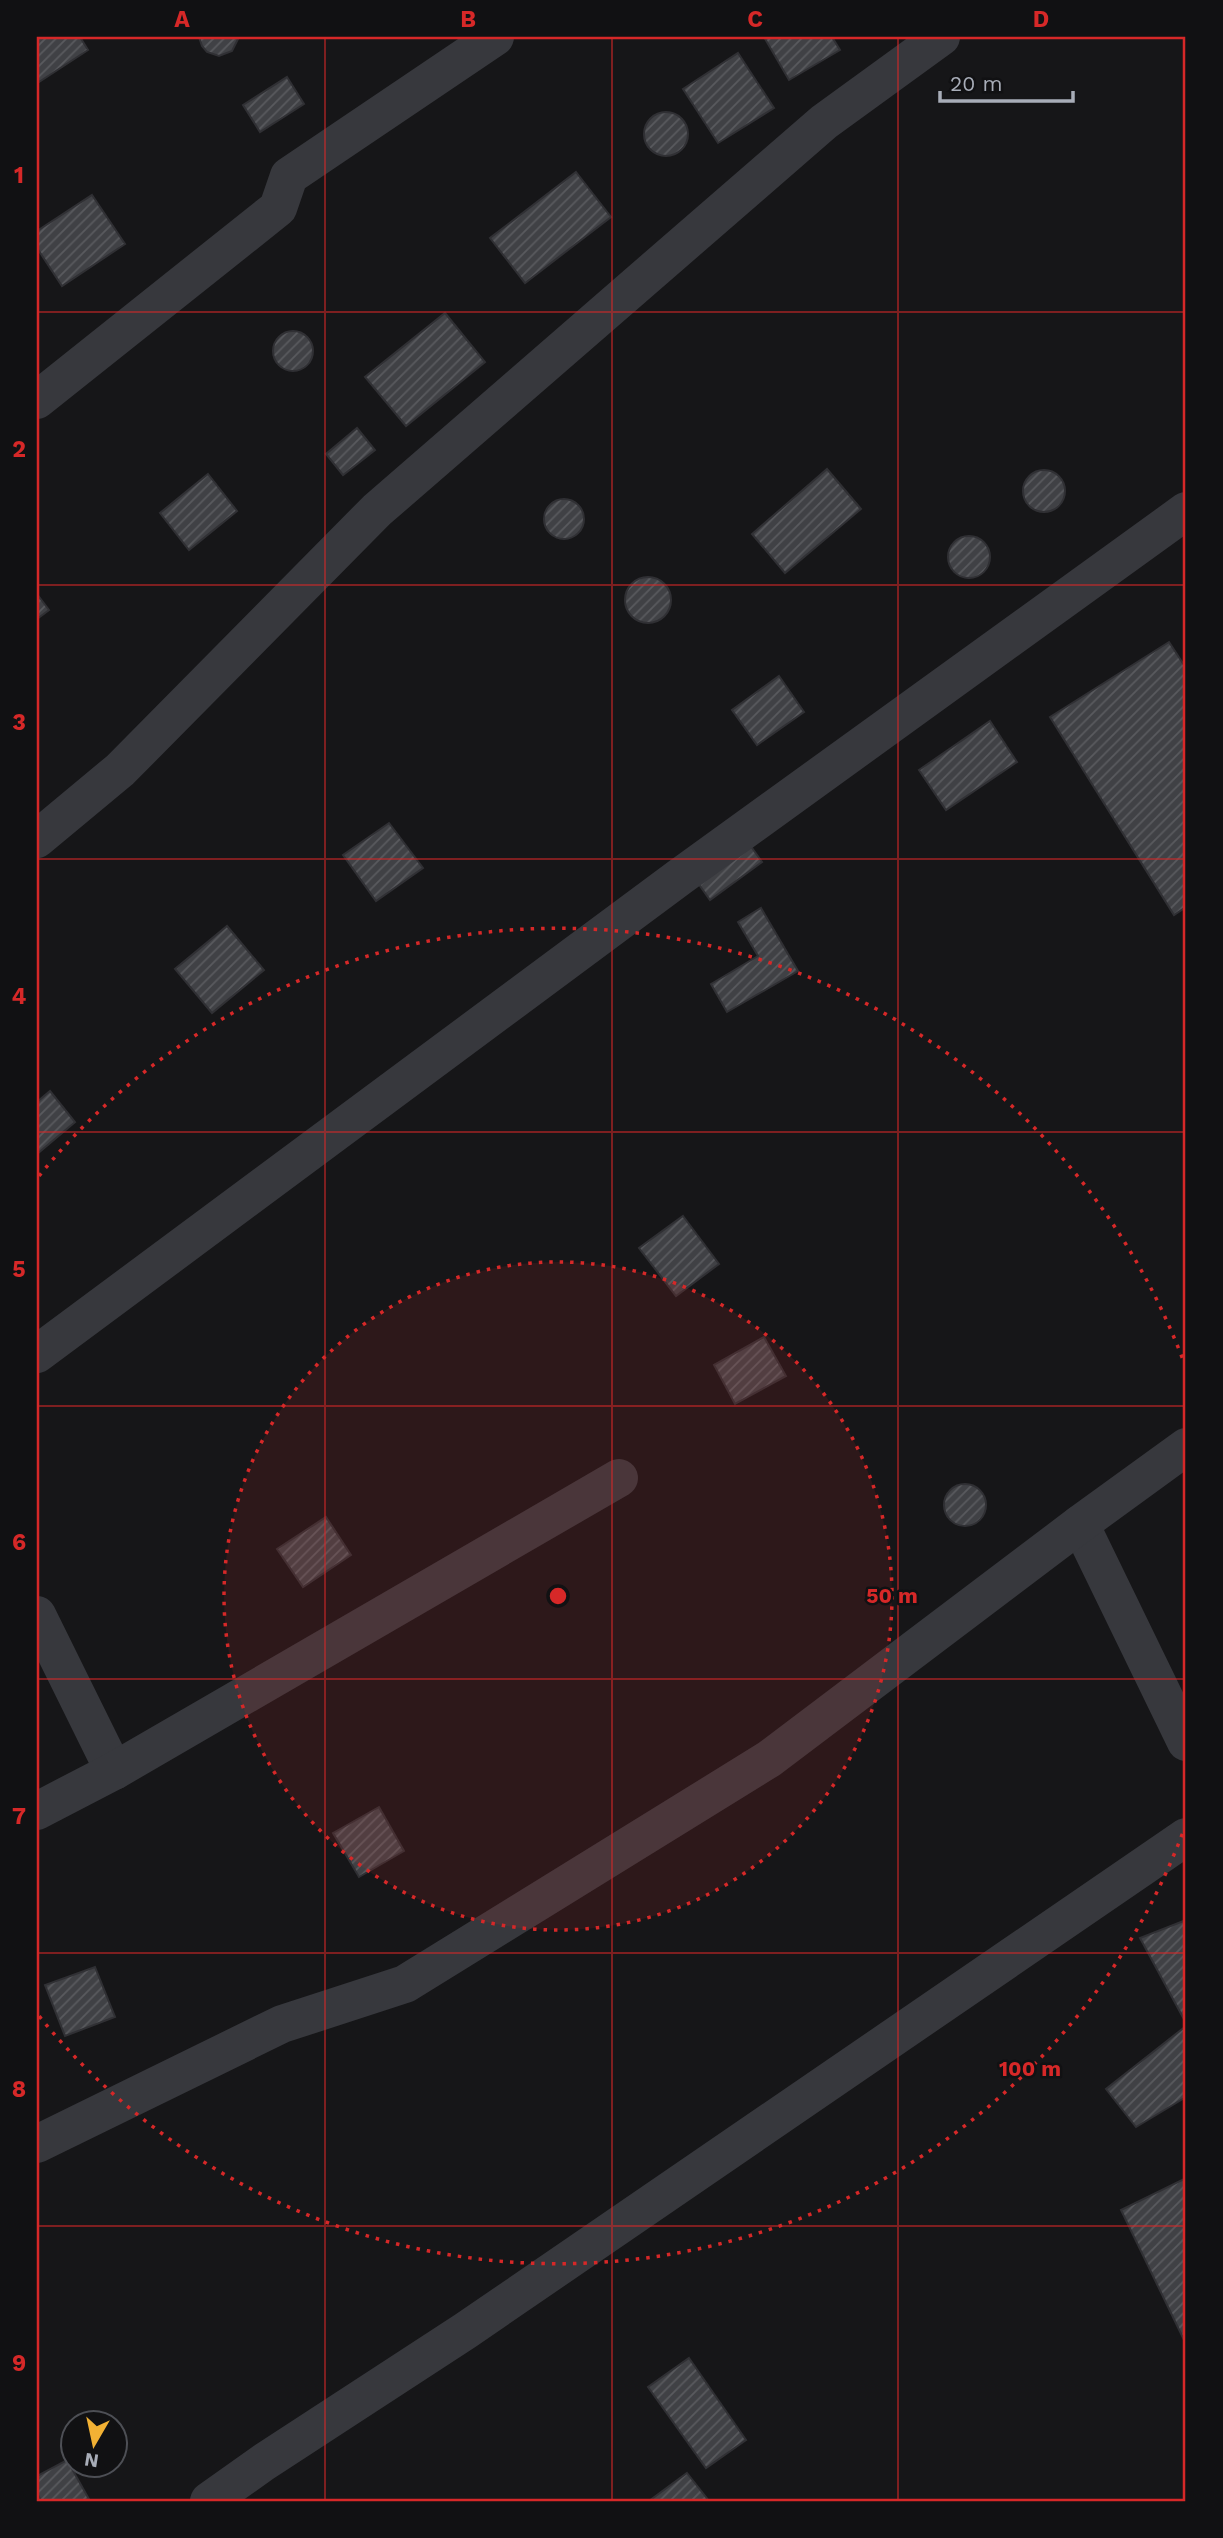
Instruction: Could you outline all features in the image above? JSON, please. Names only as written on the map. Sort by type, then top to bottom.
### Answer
[{"type":"street","points":[[37,400],[278,208],[289,176],[495,37]]},
{"type":"street","points":[[37,839],[120,770],[386,502],[824,122],[941,37]]},
{"type":"street","points":[[37,1354],[681,876],[1186,511]]},
{"type":"street","points":[[37,2144],[282,2024],[405,1984],[769,1759],[1186,1447]]},
{"type":"street","points":[[37,1811],[114,1771],[619,1478]]},
{"type":"street","points":[[1080,1524],[1186,1742]]},
{"type":"street","points":[[37,1615],[114,1771]]},
{"type":"street","points":[[209,2501],[465,2331],[1186,1837]]},
{"type":"building","points":[[37,37],[80,37],[88,50],[39,82]]},
{"type":"building","points":[[199,37],[239,37],[232,51],[219,56],[207,52]]},
{"type":"building","points":[[764,37],[832,37],[840,50],[789,80]]},
{"type":"building","points":[[738,53],[774,108],[718,143],[683,89]]},
{"type":"building","points":[[287,77],[304,104],[260,132],[243,105]]},
{"type":"building","points":[[666,112],[682,118],[688,134],[682,150],[666,156],[650,150],[644,134],[650,118]]},
{"type":"building","points":[[576,172],[611,217],[525,283],[490,238]]},
{"type":"building","points":[[92,195],[125,244],[62,286],[37,248],[37,231]]},
{"type":"building","points":[[445,313],[485,362],[406,426],[365,377]]},
{"type":"building","points":[[293,331],[301,332],[307,337],[312,343],[312,359],[307,365],[301,370],[293,371],[285,370],[279,365],[274,359],[273,351],[274,343],[279,337],[285,332]]},
{"type":"building","points":[[357,428],[375,450],[343,475],[326,454]]},
{"type":"building","points":[[827,469],[861,509],[785,573],[752,534]]},
{"type":"building","points":[[1044,470],[1059,476],[1065,491],[1059,506],[1044,512],[1029,506],[1023,491],[1029,476]]},
{"type":"building","points":[[208,474],[237,511],[189,550],[160,513]]},
{"type":"building","points":[[564,499],[572,500],[578,505],[583,511],[583,527],[578,533],[572,538],[564,539],[556,538],[550,533],[545,527],[544,519],[545,511],[550,505],[556,500]]},
{"type":"building","points":[[969,536],[984,542],[990,557],[984,572],[969,578],[954,572],[948,557],[954,542]]},
{"type":"building","points":[[648,577],[664,584],[671,600],[664,616],[648,623],[632,616],[625,600],[632,584]]},
{"type":"building","points":[[37,594],[49,610],[37,619]]},
{"type":"building","points":[[1169,642],[1186,668],[1186,907],[1174,915],[1050,717]]},
{"type":"building","points":[[779,676],[804,712],[757,745],[732,710]]},
{"type":"building","points":[[990,721],[1017,762],[946,810],[919,770]]},
{"type":"building","points":[[389,823],[423,868],[376,901],[343,855]]},
{"type":"building","points":[[745,838],[762,862],[710,900],[693,876]]},
{"type":"building","points":[[761,908],[798,971],[727,1012],[711,984],[758,956],[738,922]]},
{"type":"building","points":[[227,926],[264,970],[212,1013],[175,969]]},
{"type":"building","points":[[50,1091],[75,1122],[37,1154],[37,1102]]},
{"type":"building","points":[[683,1216],[719,1264],[676,1296],[639,1248]]},
{"type":"building","points":[[764,1337],[786,1376],[735,1404],[714,1365]]},
{"type":"building","points":[[965,1484],[980,1490],[986,1505],[980,1520],[965,1526],[950,1520],[944,1505],[950,1490]]},
{"type":"building","points":[[326,1517],[351,1555],[303,1587],[277,1549]]},
{"type":"building","points":[[379,1807],[404,1851],[359,1877],[333,1833]]},
{"type":"building","points":[[1186,1920],[1186,2023],[1140,1938]]},
{"type":"building","points":[[95,1967],[115,2017],[65,2036],[45,1985]]},
{"type":"building","points":[[1186,2026],[1186,2097],[1136,2127],[1106,2089]]},
{"type":"building","points":[[1186,2178],[1186,2344],[1121,2210]]},
{"type":"building","points":[[689,2358],[746,2440],[706,2468],[648,2387]]},
{"type":"building","points":[[60,2464],[60,2478],[77,2478],[90,2501],[41,2501],[37,2493],[37,2476]]},
{"type":"building","points":[[687,2473],[709,2501],[649,2501]]}]
